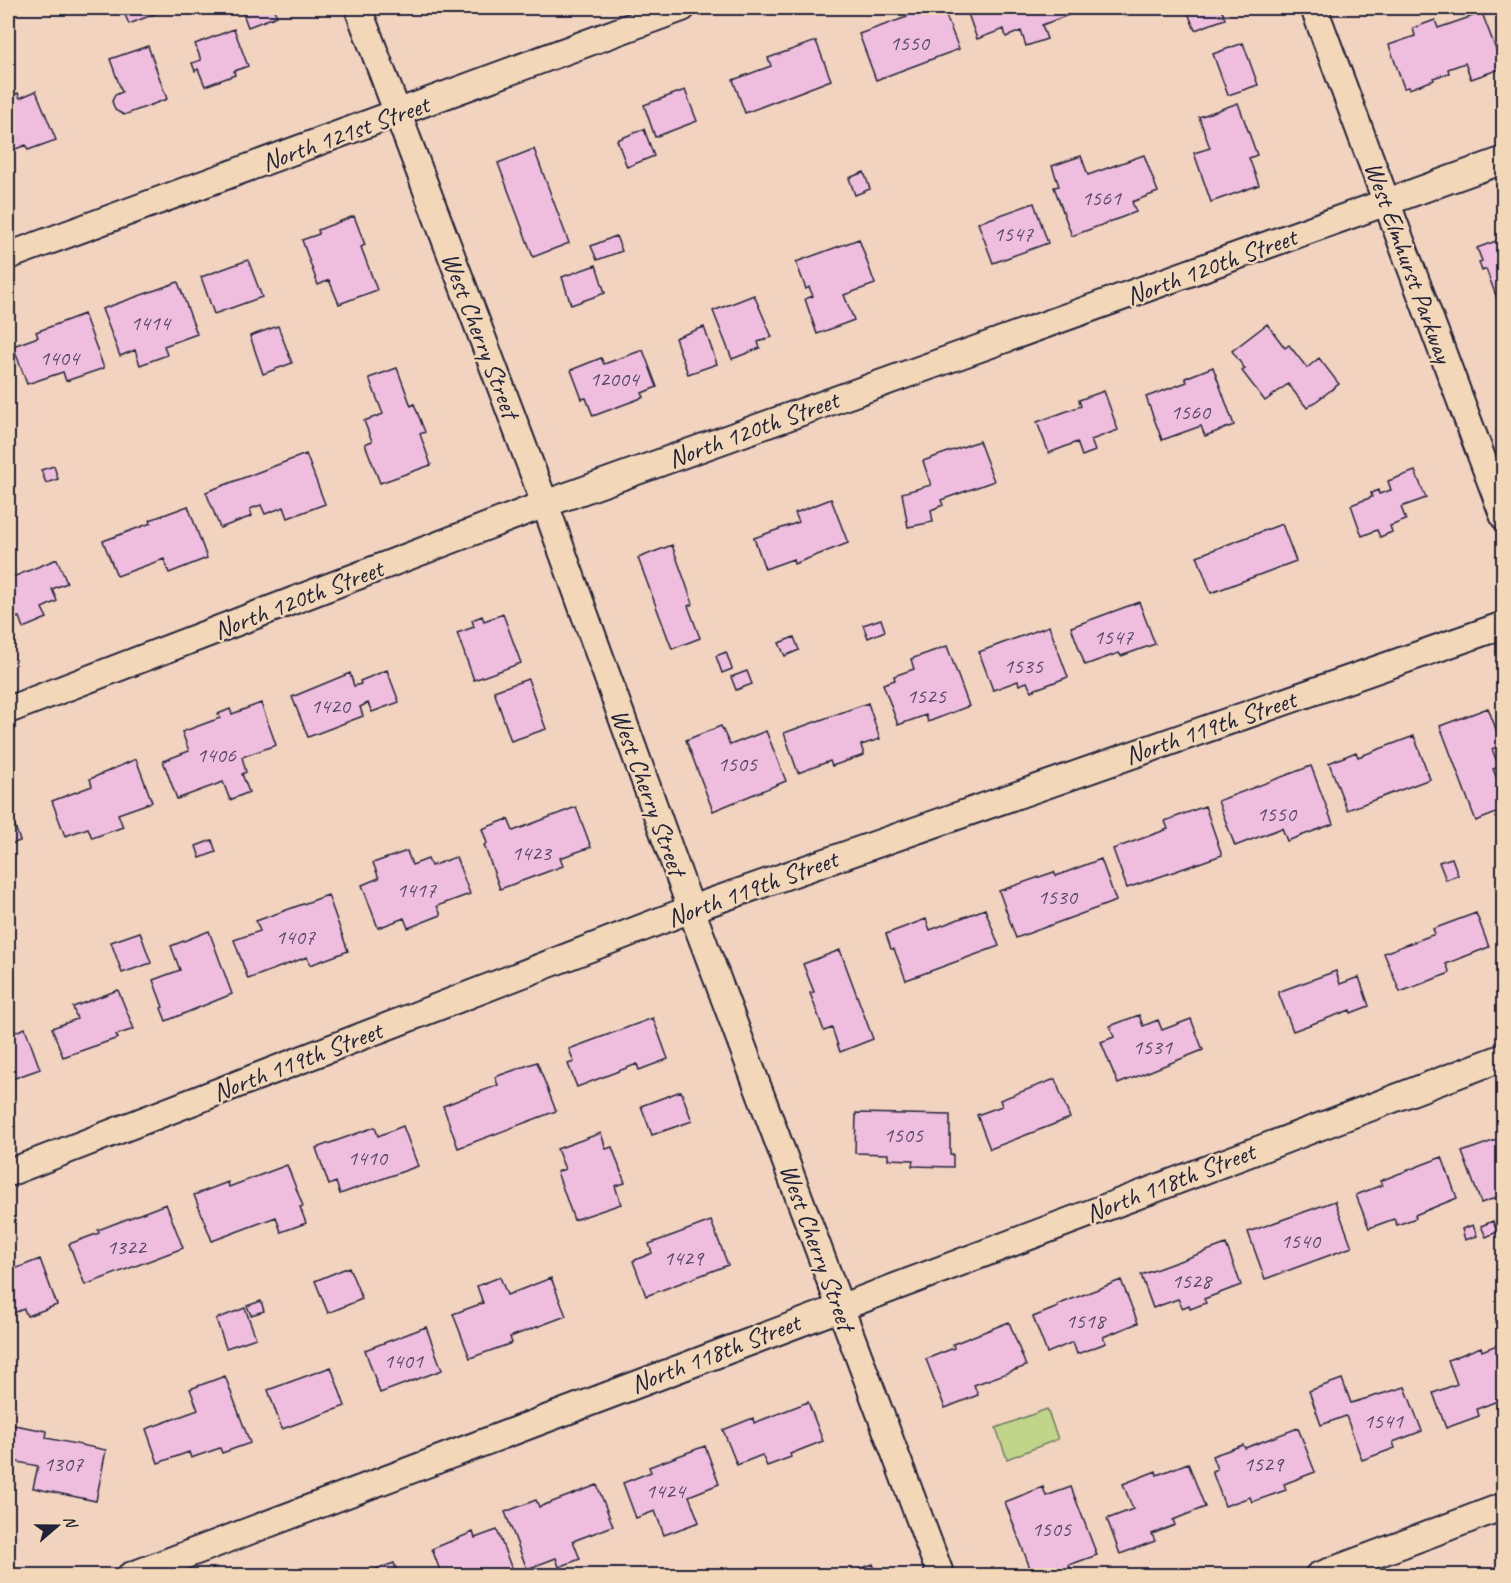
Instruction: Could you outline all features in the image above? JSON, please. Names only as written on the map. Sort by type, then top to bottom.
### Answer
[{"type":"street","name":"West Cherry Street","points":[[358,8],[545,504],[691,909],[941,1575]]},
{"type":"street","name":"North 121st Street","points":[[8,256],[682,8]]},
{"type":"street","name":"West Elmhurst Parkway","points":[[1314,8],[1388,202],[1503,517]]},
{"type":"street","name":"North 120th Street","points":[[8,710],[545,504],[1503,160]]},
{"type":"street","name":"North 119th Street","points":[[8,1173],[691,909],[1503,625]]},
{"type":"street","name":"North 118th Street","points":[[130,1575],[1503,1057]]},
{"type":"street","points":[[1318,1575],[1503,1506]]},
{"type":"green space","points":[[1047,1409],[1058,1439],[1007,1459],[996,1428]]},
{"type":"building","points":[[122,8],[155,8],[157,13],[129,24]]},
{"type":"building","points":[[241,8],[273,8],[277,16],[248,27]]},
{"type":"building","points":[[921,8],[943,8],[959,49],[876,80],[859,34],[907,17],[906,13]]},
{"type":"building","points":[[966,8],[1069,8],[1071,14],[1042,25],[1047,39],[1026,46],[1021,31],[1006,37],[1004,29],[977,39]]},
{"type":"building","points":[[1186,8],[1221,8],[1225,19],[1195,30]]},
{"type":"building","points":[[1482,13],[1503,68],[1471,79],[1465,63],[1448,69],[1449,73],[1433,78],[1434,80],[1409,89],[1409,87],[1404,88],[1389,45],[1415,36],[1413,28],[1435,20],[1438,28]]},
{"type":"building","points":[[234,29],[248,66],[234,71],[235,75],[205,86],[198,69],[195,71],[192,63],[201,60],[195,44]]},
{"type":"building","points":[[816,41],[831,80],[745,113],[733,80],[771,66],[768,58]]},
{"type":"building","points":[[1243,43],[1258,85],[1228,95],[1213,54]]},
{"type":"building","points":[[148,46],[167,99],[124,115],[115,110],[112,101],[115,95],[122,92],[110,59]]},
{"type":"building","points":[[685,90],[697,121],[655,137],[644,105]]},
{"type":"building","points":[[36,91],[56,140],[28,150],[26,145],[8,152],[8,97],[18,93],[20,98]]},
{"type":"building","points":[[1238,103],[1257,155],[1249,158],[1259,185],[1211,202],[1194,153],[1210,148],[1199,117]]},
{"type":"building","points":[[644,129],[654,156],[627,167],[617,140]]},
{"type":"building","points":[[534,149],[569,243],[533,257],[498,163]]},
{"type":"building","points":[[1144,155],[1158,192],[1132,202],[1136,212],[1072,236],[1054,187],[1059,186],[1052,166],[1081,156],[1088,175]]},
{"type":"building","points":[[864,172],[870,189],[855,195],[849,178]]},
{"type":"building","points":[[1034,203],[1048,243],[993,263],[978,223]]},
{"type":"building","points":[[354,216],[365,245],[361,247],[377,290],[339,304],[329,280],[318,285],[302,240],[319,234],[318,230]]},
{"type":"building","points":[[616,236],[622,251],[597,260],[591,246]]},
{"type":"building","points":[[1504,238],[1504,317],[1486,269],[1482,271],[1479,262],[1482,261],[1477,248]]},
{"type":"building","points":[[859,239],[875,284],[844,295],[854,320],[817,334],[805,299],[813,296],[809,287],[806,289],[796,262]]},
{"type":"building","points":[[248,260],[262,297],[214,314],[201,277]]},
{"type":"building","points":[[596,265],[605,293],[571,305],[562,277]]},
{"type":"building","points":[[178,282],[197,334],[164,346],[167,355],[140,365],[135,350],[120,356],[102,309]]},
{"type":"building","points":[[754,295],[772,337],[758,342],[760,348],[732,359],[713,311]]},
{"type":"building","points":[[84,314],[104,368],[66,381],[63,372],[27,384],[13,346],[38,337],[36,332]]},
{"type":"building","points":[[1267,324],[1285,348],[1289,345],[1307,368],[1319,358],[1339,384],[1307,408],[1288,384],[1265,401],[1242,371],[1245,369],[1232,351]]},
{"type":"building","points":[[278,326],[292,363],[263,374],[250,336]]},
{"type":"building","points":[[704,327],[717,364],[688,374],[675,338]]},
{"type":"building","points":[[643,350],[657,387],[642,393],[644,397],[593,416],[586,398],[582,399],[571,370],[601,358],[604,364]]},
{"type":"building","points":[[1213,367],[1234,425],[1205,436],[1201,426],[1162,440],[1146,397],[1187,382],[1185,378]]},
{"type":"building","points":[[397,368],[411,406],[414,404],[425,432],[420,434],[431,465],[380,483],[365,444],[372,441],[364,421],[383,414],[369,378]]},
{"type":"building","points":[[1104,391],[1118,430],[1091,440],[1095,451],[1082,456],[1077,442],[1049,453],[1037,422],[1081,406],[1079,400]]},
{"type":"building","points":[[979,441],[994,481],[941,500],[943,505],[931,510],[933,522],[908,527],[902,493],[931,485],[923,461]]},
{"type":"building","points":[[306,454],[325,504],[288,518],[284,507],[265,514],[261,505],[250,509],[252,516],[220,528],[206,492]]},
{"type":"building","points":[[54,466],[58,479],[46,483],[41,470]]},
{"type":"building","points":[[1415,471],[1426,498],[1401,507],[1406,520],[1390,526],[1392,532],[1380,537],[1377,530],[1362,536],[1351,505],[1372,497],[1371,493],[1378,490],[1379,494],[1391,490],[1388,481]]},
{"type":"building","points":[[831,499],[848,543],[794,564],[793,559],[765,569],[754,538],[799,522],[795,513]]},
{"type":"building","points":[[188,506],[207,558],[169,573],[164,559],[117,576],[103,541]]},
{"type":"building","points":[[1282,524],[1296,561],[1211,593],[1197,556]]},
{"type":"building","points":[[672,545],[693,604],[688,606],[700,638],[672,649],[638,558]]},
{"type":"building","points":[[57,559],[67,583],[52,589],[57,601],[42,608],[47,618],[23,628],[19,617],[8,621],[8,579]]},
{"type":"building","points":[[1139,602],[1155,644],[1085,665],[1071,627]]},
{"type":"building","points":[[503,614],[521,663],[474,680],[457,633],[474,627],[472,620],[482,616],[484,621]]},
{"type":"building","points":[[881,619],[885,631],[868,638],[863,625]]},
{"type":"building","points":[[8,621],[13,632],[8,634]]},
{"type":"building","points":[[1049,626],[1068,677],[1031,691],[1027,682],[1019,685],[1018,681],[993,690],[979,652]]},
{"type":"building","points":[[794,637],[799,650],[785,656],[779,643]]},
{"type":"building","points":[[947,646],[969,706],[928,722],[926,715],[898,725],[883,684],[895,680],[894,676],[914,669],[911,659]]},
{"type":"building","points":[[726,652],[732,669],[722,673],[716,656]]},
{"type":"building","points":[[387,670],[399,702],[372,712],[368,703],[360,707],[363,716],[308,737],[292,697],[350,673],[354,686],[361,684],[360,681]]},
{"type":"building","points":[[747,671],[752,684],[736,690],[731,677]]},
{"type":"building","points":[[528,679],[546,729],[511,741],[494,691]]},
{"type":"building","points":[[261,703],[276,745],[242,757],[246,772],[242,774],[249,792],[230,800],[223,782],[177,799],[163,761],[189,751],[182,732],[220,718],[218,714],[230,709],[232,714]]},
{"type":"building","points":[[868,703],[880,739],[861,745],[864,755],[832,766],[830,761],[798,773],[784,733]]},
{"type":"building","points":[[1488,708],[1502,745],[1492,749],[1499,767],[1493,769],[1504,796],[1504,810],[1476,821],[1440,726]]},
{"type":"building","points":[[721,726],[730,745],[766,731],[786,781],[713,811],[686,740]]},
{"type":"building","points":[[1414,736],[1430,779],[1347,810],[1329,763],[1356,752],[1358,757]]},
{"type":"building","points":[[136,759],[152,802],[118,814],[123,827],[92,838],[88,828],[65,836],[52,801],[92,786],[90,779]]},
{"type":"building","points":[[1311,766],[1333,824],[1287,841],[1282,828],[1235,846],[1218,801]]},
{"type":"building","points":[[8,805],[20,841],[8,845]]},
{"type":"building","points":[[1205,806],[1222,855],[1127,888],[1113,849],[1168,829],[1165,821]]},
{"type":"building","points":[[576,807],[591,847],[560,858],[563,866],[500,889],[484,845],[487,843],[482,829],[508,819],[513,831]]},
{"type":"building","points":[[212,840],[216,852],[200,858],[196,846]]},
{"type":"building","points":[[407,851],[412,865],[428,859],[431,866],[456,857],[470,894],[437,906],[441,915],[408,928],[404,918],[378,928],[362,885],[379,878],[373,863]]},
{"type":"building","points":[[1452,858],[1458,875],[1446,880],[1439,862]]},
{"type":"building","points":[[1101,859],[1116,901],[1016,938],[999,891],[1054,872],[1056,876]]},
{"type":"building","points":[[328,895],[348,951],[310,965],[307,957],[248,979],[234,940],[260,931],[256,921]]},
{"type":"building","points":[[985,909],[999,946],[906,980],[886,934],[926,919],[930,930]]},
{"type":"building","points":[[1476,913],[1489,947],[1446,964],[1450,973],[1400,992],[1384,953],[1435,934],[1433,929]]},
{"type":"building","points":[[209,931],[232,994],[166,1021],[153,980],[180,970],[171,946]]},
{"type":"building","points":[[140,932],[151,963],[122,973],[111,942]]},
{"type":"building","points":[[840,950],[873,1039],[840,1052],[832,1028],[824,1031],[810,993],[814,992],[803,964]]},
{"type":"building","points":[[1336,971],[1340,984],[1359,977],[1369,1006],[1351,1013],[1350,1010],[1293,1031],[1278,992]]},
{"type":"building","points":[[118,990],[134,1029],[116,1035],[118,1038],[63,1057],[52,1028],[77,1019],[73,1007]]},
{"type":"building","points":[[1139,1015],[1143,1026],[1158,1020],[1162,1030],[1191,1019],[1203,1050],[1118,1084],[1101,1042],[1114,1037],[1110,1026]]},
{"type":"building","points":[[653,1018],[668,1059],[639,1070],[637,1064],[577,1087],[568,1064],[574,1062],[569,1049]]},
{"type":"building","points":[[25,1028],[40,1069],[12,1079],[13,1081],[8,1083],[8,1035]]},
{"type":"building","points":[[537,1062],[556,1111],[458,1148],[443,1106],[498,1085],[495,1077]]},
{"type":"building","points":[[1055,1079],[1070,1118],[990,1149],[977,1115],[1002,1106],[1000,1100]]},
{"type":"building","points":[[681,1091],[692,1121],[652,1135],[641,1106]]},
{"type":"building","points":[[856,1113],[950,1115],[950,1154],[953,1154],[953,1167],[912,1166],[913,1160],[888,1159],[888,1154],[855,1153]]},
{"type":"building","points":[[403,1126],[418,1166],[340,1194],[336,1182],[329,1185],[316,1148],[375,1127],[378,1136]]},
{"type":"building","points":[[601,1133],[606,1149],[612,1147],[625,1183],[615,1186],[621,1204],[574,1220],[557,1172],[565,1169],[557,1149]]},
{"type":"building","points":[[1504,1137],[1504,1195],[1481,1203],[1462,1152]]},
{"type":"building","points":[[1442,1157],[1457,1198],[1397,1225],[1394,1219],[1369,1228],[1356,1195],[1382,1185],[1380,1181]]},
{"type":"building","points":[[287,1165],[303,1206],[300,1207],[306,1223],[281,1232],[276,1217],[212,1241],[194,1195],[228,1182],[229,1187]]},
{"type":"building","points":[[1335,1201],[1352,1247],[1265,1279],[1248,1232]]},
{"type":"building","points":[[166,1204],[183,1248],[85,1285],[69,1244],[99,1233],[98,1230]]},
{"type":"building","points":[[711,1221],[728,1265],[646,1296],[633,1261],[652,1253],[649,1244]]},
{"type":"building","points":[[1493,1221],[1497,1232],[1486,1237],[1481,1226]]},
{"type":"building","points":[[1473,1225],[1477,1236],[1465,1240],[1462,1229]]},
{"type":"building","points":[[1226,1244],[1241,1285],[1204,1299],[1206,1303],[1190,1309],[1189,1305],[1182,1308],[1178,1299],[1153,1308],[1141,1275]]},
{"type":"building","points":[[40,1259],[57,1305],[27,1316],[24,1309],[8,1315],[8,1265],[10,1264],[12,1270]]},
{"type":"building","points":[[349,1267],[362,1299],[328,1313],[315,1281]]},
{"type":"building","points":[[500,1277],[507,1295],[551,1278],[566,1316],[510,1337],[512,1343],[470,1358],[453,1314],[483,1303],[477,1286]]},
{"type":"building","points":[[1121,1280],[1138,1323],[1103,1337],[1106,1343],[1077,1354],[1073,1342],[1047,1353],[1033,1317]]},
{"type":"building","points":[[261,1301],[264,1311],[251,1315],[247,1306]]},
{"type":"building","points":[[245,1308],[256,1338],[226,1348],[216,1319]]},
{"type":"building","points":[[1009,1322],[1026,1366],[974,1385],[978,1395],[945,1408],[926,1359],[954,1348],[953,1344]]},
{"type":"building","points":[[426,1327],[442,1370],[380,1393],[365,1350]]},
{"type":"building","points":[[1504,1342],[1504,1393],[1498,1395],[1500,1400],[1477,1409],[1479,1416],[1446,1428],[1433,1393],[1457,1384],[1448,1360],[1481,1347],[1482,1351]]},
{"type":"building","points":[[331,1367],[345,1406],[282,1429],[268,1390]]},
{"type":"building","points":[[225,1376],[250,1443],[222,1453],[220,1448],[191,1458],[189,1452],[158,1463],[146,1429],[198,1410],[190,1389]]},
{"type":"building","points":[[1342,1379],[1351,1403],[1405,1387],[1422,1431],[1393,1442],[1395,1448],[1362,1460],[1346,1416],[1321,1425],[1309,1391]]},
{"type":"building","points":[[808,1402],[823,1441],[767,1466],[762,1455],[737,1465],[723,1430],[753,1418],[754,1423]]},
{"type":"building","points":[[14,1425],[47,1431],[46,1438],[106,1450],[96,1501],[33,1488],[38,1466],[8,1460]]},
{"type":"building","points":[[1298,1428],[1315,1472],[1284,1484],[1286,1490],[1252,1502],[1250,1497],[1225,1506],[1212,1471],[1217,1469],[1212,1456],[1243,1445],[1245,1448]]},
{"type":"building","points":[[705,1446],[719,1484],[689,1496],[699,1522],[664,1535],[655,1511],[636,1518],[623,1483],[651,1472],[649,1467]]},
{"type":"building","points":[[1188,1463],[1205,1507],[1173,1520],[1175,1525],[1152,1534],[1155,1541],[1120,1554],[1107,1519],[1133,1509],[1123,1484],[1156,1471],[1157,1475]]},
{"type":"building","points":[[597,1485],[613,1526],[573,1541],[580,1559],[559,1567],[556,1558],[527,1569],[505,1512],[536,1500],[539,1507]]},
{"type":"building","points":[[1043,1487],[1046,1496],[1071,1487],[1097,1555],[1069,1565],[1072,1571],[1061,1576],[1033,1576],[1005,1502]]},
{"type":"building","points":[[497,1530],[513,1572],[503,1576],[442,1576],[432,1549],[473,1532],[475,1538]]},
{"type":"building","points":[[394,1563],[398,1576],[356,1576]]},
{"type":"building","points":[[873,1564],[878,1576],[842,1576]]}]
